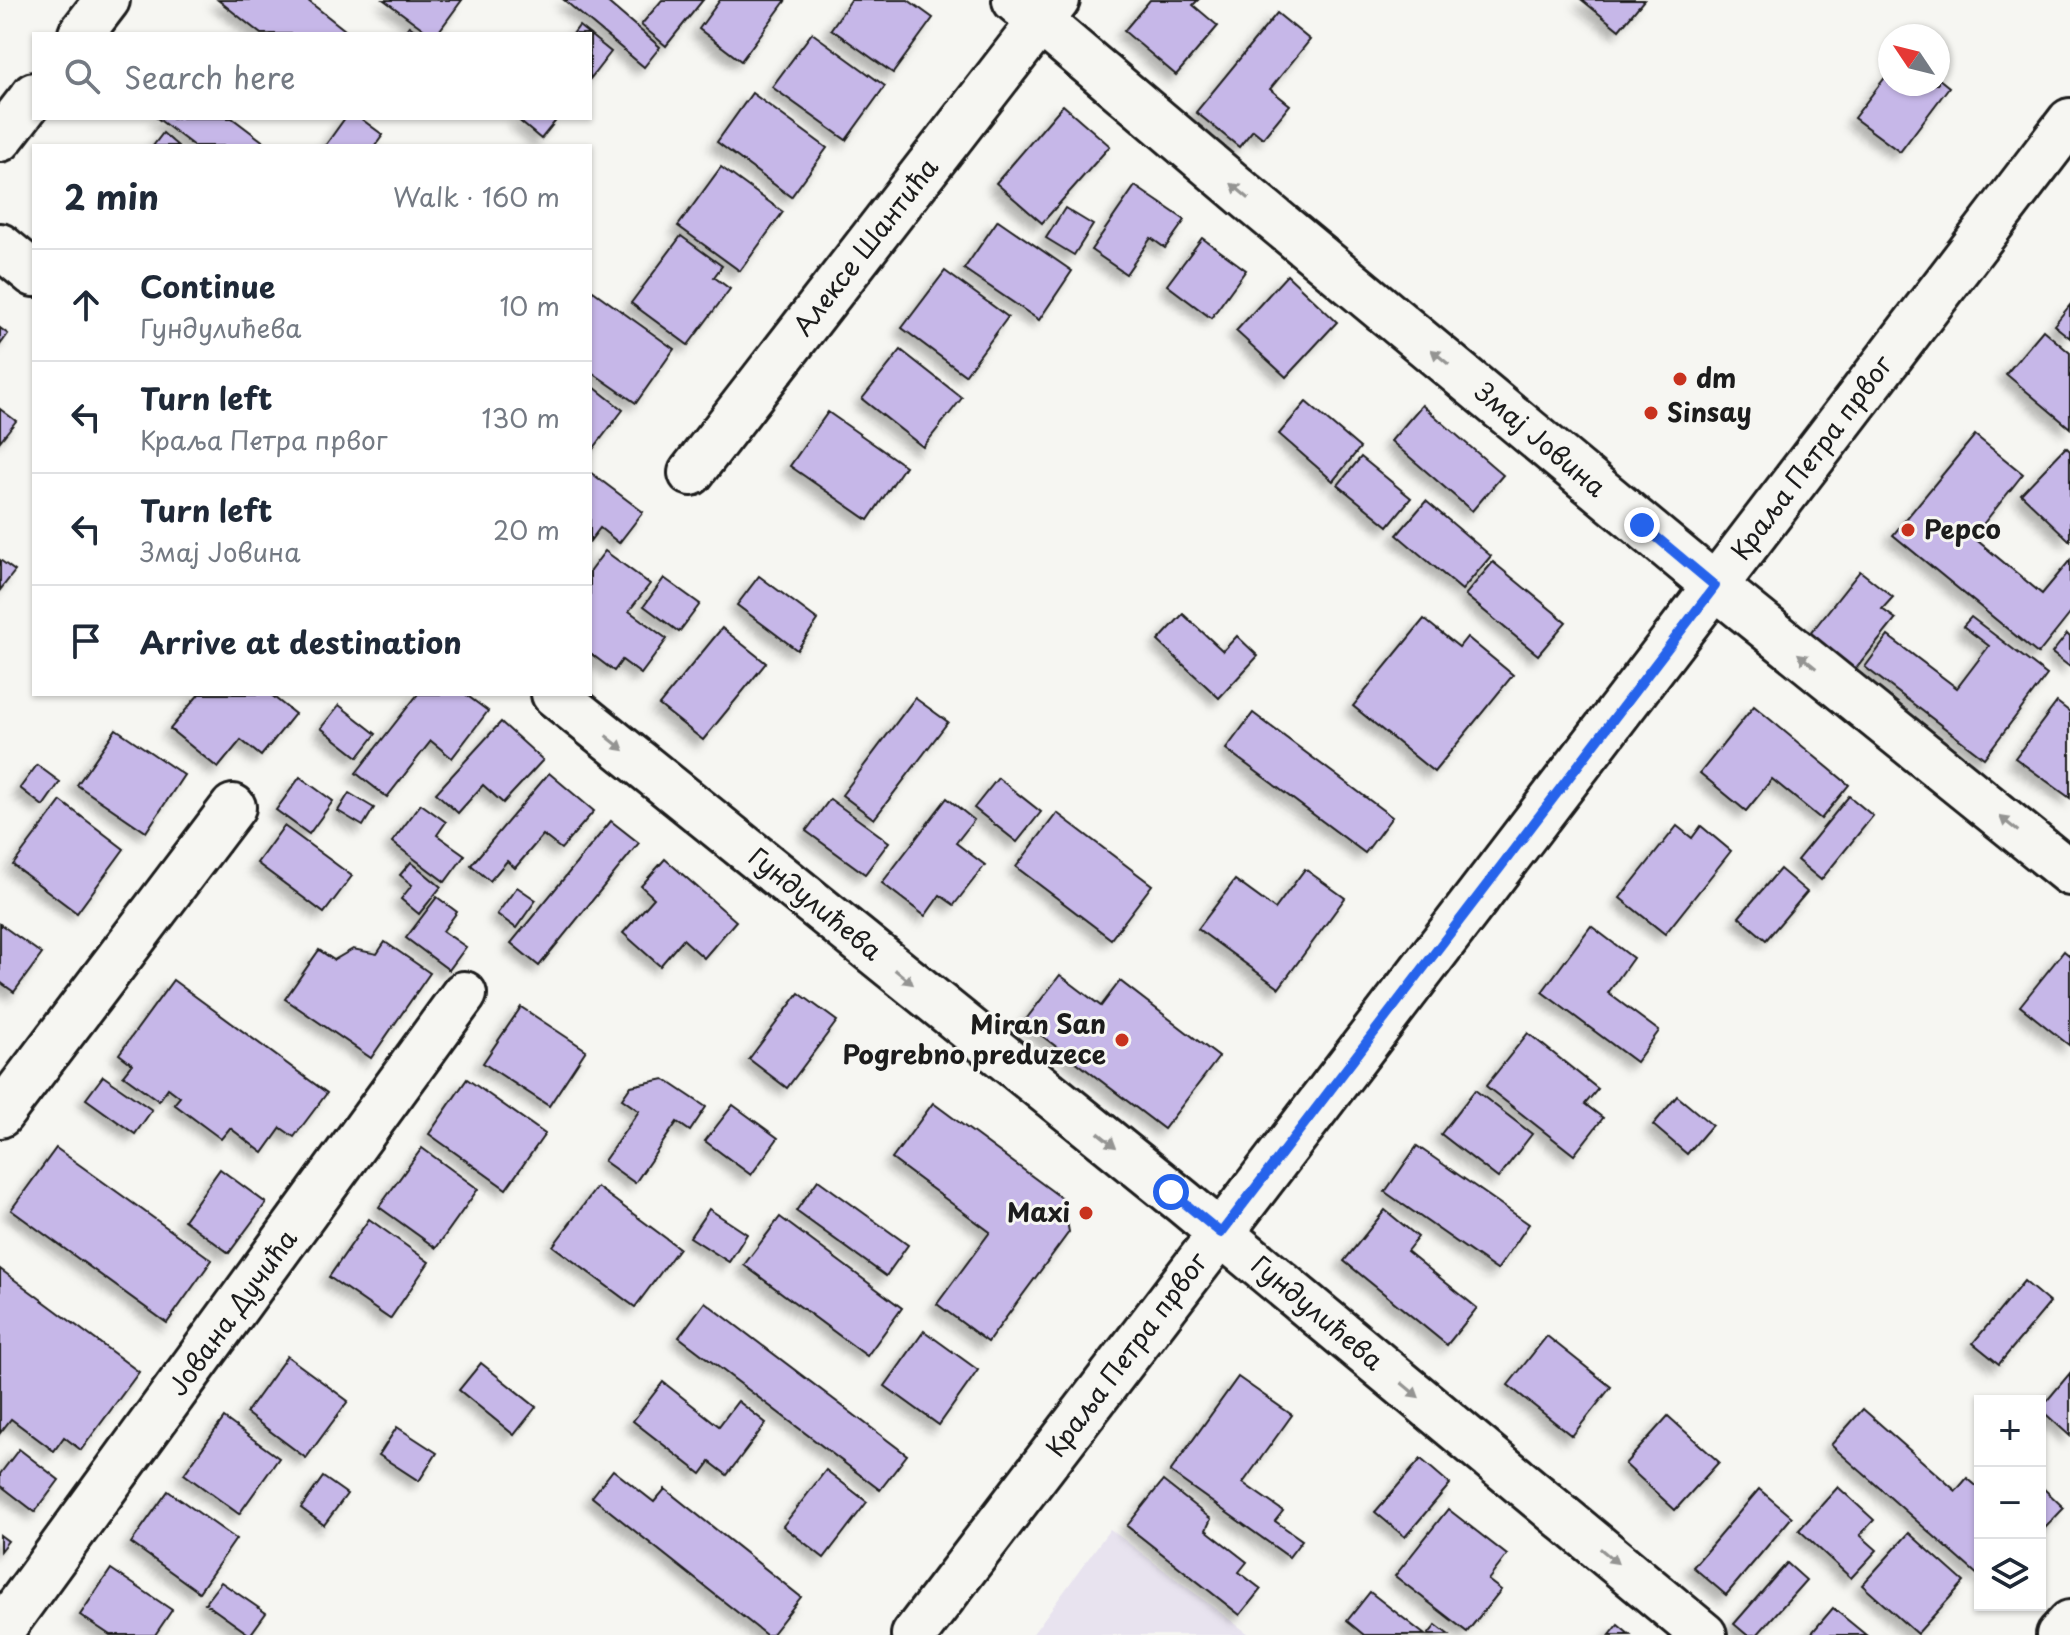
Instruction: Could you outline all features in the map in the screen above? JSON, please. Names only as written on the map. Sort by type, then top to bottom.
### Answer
[{"type":"street","points":[[83,32],[107,0]]},
{"type":"street","name":"Алексе Шантића","points":[[691,473],[1038,7]]},
{"type":"street","name":"Змај Јовина","points":[[1038,7],[1246,196],[1715,586],[2070,873]]},
{"type":"street","points":[[0,139],[32,98]]},
{"type":"street","name":"Краља Петра првог","points":[[914,1635],[2070,121]]},
{"type":"street","points":[[0,246],[32,272]]},
{"type":"street","name":"Гундулићева","points":[[556,696],[1221,1233],[1704,1635]]},
{"type":"street","points":[[0,1115],[233,807]]},
{"type":"street","name":"Јована Дучића","points":[[0,1632],[464,994]]},
{"type":"street","points":[[2059,1635],[2070,1623]]},
{"type":"shaded area","points":[[1110,1529],[1250,1635],[1032,1635]]},
{"type":"building","points":[[218,0],[307,0],[347,32],[258,32]]},
{"type":"building","points":[[384,0],[462,0],[438,32],[427,32]]},
{"type":"building","points":[[564,0],[605,0],[660,47],[644,67]]},
{"type":"building","points":[[662,0],[703,0],[666,46],[641,25]]},
{"type":"building","points":[[720,0],[786,0],[741,61],[699,29]]},
{"type":"building","points":[[851,0],[908,0],[933,18],[893,73],[831,29]]},
{"type":"building","points":[[1150,0],[1198,0],[1193,5],[1218,26],[1176,75],[1124,31]]},
{"type":"building","points":[[1582,0],[1644,0],[1619,30]]},
{"type":"building","points":[[1277,13],[1310,40],[1270,89],[1290,105],[1263,138],[1253,130],[1239,147],[1196,112]]},
{"type":"building","points":[[812,33],[885,86],[846,140],[772,87]]},
{"type":"building","points":[[592,37],[611,52],[592,76]]},
{"type":"building","points":[[1878,87],[1878,96],[1942,96],[1900,152],[1854,118]]},
{"type":"building","points":[[752,93],[827,148],[791,197],[717,142]]},
{"type":"building","points":[[1063,105],[1110,146],[1042,223],[996,183]]},
{"type":"building","points":[[160,120],[235,120],[266,144],[191,144]]},
{"type":"building","points":[[344,120],[363,120],[383,135],[376,144],[326,144]]},
{"type":"building","points":[[518,120],[556,120],[541,139]]},
{"type":"building","points":[[163,133],[176,144],[155,144]]},
{"type":"building","points":[[721,167],[783,212],[740,271],[678,226]]},
{"type":"building","points":[[1135,186],[1185,220],[1165,248],[1151,238],[1126,274],[1091,250]]},
{"type":"building","points":[[1065,208],[1093,225],[1074,255],[1046,238]]},
{"type":"building","points":[[998,220],[1072,271],[1039,320],[964,269]]},
{"type":"building","points":[[681,236],[722,266],[714,277],[730,289],[688,345],[631,303]]},
{"type":"building","points":[[1202,238],[1246,270],[1211,318],[1167,285]]},
{"type":"building","points":[[945,271],[1008,317],[965,375],[902,328]]},
{"type":"building","points":[[1287,275],[1337,322],[1286,377],[1236,331]]},
{"type":"building","points":[[592,293],[674,349],[636,403],[592,372]]},
{"type":"building","points":[[2070,305],[2070,338],[2054,325]]},
{"type":"building","points":[[0,328],[8,334],[0,345]]},
{"type":"building","points":[[2043,330],[2070,353],[2070,428],[2006,374]]},
{"type":"building","points":[[901,350],[962,398],[923,447],[862,399]]},
{"type":"building","points":[[592,386],[623,410],[592,450]]},
{"type":"building","points":[[1306,402],[1360,448],[1333,481],[1279,434]]},
{"type":"building","points":[[1422,405],[1503,475],[1472,511],[1391,441]]},
{"type":"building","points":[[0,409],[16,421],[0,441]]},
{"type":"building","points":[[828,412],[905,466],[868,520],[790,466]]},
{"type":"building","points":[[1975,435],[2023,474],[1973,537],[2042,594],[2070,560],[2070,614],[2038,654],[1893,535]]},
{"type":"building","points":[[2066,447],[2070,451],[2070,541],[2021,494]]},
{"type":"building","points":[[1361,457],[1411,498],[1388,526],[1338,485]]},
{"type":"building","points":[[592,474],[643,512],[619,543],[600,528],[592,538]]},
{"type":"building","points":[[1426,501],[1491,556],[1462,590],[1397,535]]},
{"type":"building","points":[[605,551],[650,584],[629,611],[667,639],[641,674],[622,660],[614,671],[592,654],[592,568]]},
{"type":"building","points":[[0,560],[15,571],[0,590]]},
{"type":"building","points":[[1493,562],[1566,622],[1538,655],[1465,595]]},
{"type":"building","points":[[1860,571],[1893,597],[1882,609],[1896,619],[1855,670],[1810,634]]},
{"type":"building","points":[[759,576],[818,620],[797,650],[737,605]]},
{"type":"building","points":[[664,578],[700,604],[679,632],[644,606]]},
{"type":"building","points":[[1183,614],[1223,651],[1237,636],[1258,656],[1219,698],[1158,641]]},
{"type":"building","points":[[1971,617],[2047,675],[1984,758],[1865,667],[1888,636],[1957,688],[1989,646],[1963,626]]},
{"type":"building","points":[[1424,619],[1459,647],[1467,637],[1513,675],[1434,772],[1353,706]]},
{"type":"building","points":[[722,628],[766,663],[703,740],[659,705]]},
{"type":"building","points":[[2067,634],[2070,637],[2070,667],[2052,653]]},
{"type":"building","points":[[197,696],[272,696],[295,714],[261,756],[241,740],[218,768],[170,729]]},
{"type":"building","points":[[416,696],[468,696],[488,711],[452,758],[431,741],[387,797],[356,773]]},
{"type":"building","points":[[915,698],[948,722],[874,819],[842,795]]},
{"type":"building","points":[[2057,702],[2070,712],[2070,798],[2015,758]]},
{"type":"building","points":[[339,705],[376,734],[358,757],[321,728]]},
{"type":"building","points":[[1754,706],[1849,785],[1821,819],[1772,779],[1746,811],[1700,773]]},
{"type":"building","points":[[1253,713],[1392,817],[1365,853],[1226,749]]},
{"type":"building","points":[[501,722],[543,760],[503,803],[483,785],[458,813],[436,793]]},
{"type":"building","points":[[116,729],[184,775],[146,832],[77,785]]},
{"type":"building","points":[[37,765],[60,782],[43,806],[20,788]]},
{"type":"building","points":[[549,773],[594,811],[561,849],[543,835],[515,868],[507,861],[490,881],[471,865]]},
{"type":"building","points":[[300,777],[333,801],[309,834],[276,810]]},
{"type":"building","points":[[998,778],[1041,812],[1017,842],[974,808]]},
{"type":"building","points":[[349,793],[374,808],[363,826],[338,811]]},
{"type":"building","points":[[1849,796],[1873,816],[1821,880],[1797,860]]},
{"type":"building","points":[[947,798],[974,820],[956,843],[985,865],[954,905],[940,895],[925,916],[882,883]]},
{"type":"building","points":[[830,799],[889,842],[865,874],[806,831]]},
{"type":"building","points":[[61,801],[124,849],[77,913],[13,865]]},
{"type":"building","points":[[421,804],[446,822],[437,835],[465,855],[445,882],[392,842]]},
{"type":"building","points":[[1057,813],[1152,885],[1111,939],[1016,867]]},
{"type":"building","points":[[611,821],[639,843],[539,966],[511,943]]},
{"type":"building","points":[[284,826],[352,876],[324,913],[257,863]]},
{"type":"building","points":[[1677,826],[1692,838],[1701,826],[1731,851],[1665,934],[1620,898]]},
{"type":"building","points":[[665,859],[736,921],[704,958],[683,939],[660,966],[623,933],[654,898],[641,886]]},
{"type":"building","points":[[411,862],[441,887],[419,914],[401,899],[412,885],[400,875]]},
{"type":"building","points":[[1305,869],[1345,898],[1279,988],[1198,929],[1235,880],[1275,909]]},
{"type":"building","points":[[1780,869],[1807,892],[1766,940],[1739,917]]},
{"type":"building","points":[[517,887],[536,900],[516,928],[497,914]]},
{"type":"building","points":[[437,897],[457,912],[443,931],[466,947],[449,970],[406,938]]},
{"type":"building","points":[[0,924],[42,954],[14,992],[0,982]]},
{"type":"building","points":[[1591,926],[1633,958],[1608,993],[1659,1031],[1636,1062],[1542,992]]},
{"type":"building","points":[[385,942],[430,973],[371,1058],[285,999],[319,950],[334,960],[353,949],[377,954]]},
{"type":"building","points":[[2064,951],[2070,956],[2070,1046],[2020,1006]]},
{"type":"building","name":"Miran San Pogrebno preduzece","points":[[1060,975],[1101,1006],[1120,981],[1219,1057],[1164,1129],[1024,1022]]},
{"type":"building","points":[[173,980],[327,1093],[294,1137],[281,1128],[263,1153],[230,1128],[221,1139],[174,1104],[180,1097],[168,1088],[159,1101],[123,1075],[132,1064],[119,1054]]},
{"type":"building","points":[[799,993],[837,1021],[787,1088],[749,1059]]},
{"type":"building","points":[[521,1007],[586,1050],[549,1106],[483,1063]]},
{"type":"building","points":[[1528,1033],[1598,1089],[1585,1104],[1603,1118],[1574,1155],[1486,1086]]},
{"type":"building","points":[[103,1076],[152,1110],[135,1134],[86,1099]]},
{"type":"building","points":[[467,1079],[545,1134],[506,1189],[429,1134]]},
{"type":"building","points":[[664,1079],[706,1107],[690,1131],[677,1122],[635,1183],[604,1161],[639,1111],[622,1099],[631,1086]]},
{"type":"building","points":[[1475,1090],[1532,1134],[1498,1178],[1441,1134]]},
{"type":"building","points":[[1677,1096],[1712,1125],[1687,1154],[1653,1125]]},
{"type":"building","points":[[933,1103],[1063,1199],[1069,1232],[988,1342],[937,1304],[990,1232],[892,1159]]},
{"type":"building","points":[[733,1105],[778,1138],[751,1175],[705,1141]]},
{"type":"building","points":[[1417,1146],[1529,1224],[1497,1270],[1385,1192]]},
{"type":"building","points":[[56,1148],[212,1260],[167,1323],[11,1210]]},
{"type":"building","points":[[422,1148],[478,1189],[436,1248],[379,1207]]},
{"type":"building","points":[[220,1169],[266,1203],[229,1253],[184,1220]]},
{"type":"building","points":[[818,1180],[908,1245],[886,1276],[796,1211]]},
{"type":"building","points":[[597,1187],[679,1248],[635,1307],[553,1246]]},
{"type":"building","points":[[709,1209],[747,1234],[729,1262],[690,1237]]},
{"type":"building","points":[[1385,1210],[1418,1237],[1407,1251],[1477,1308],[1447,1345],[1344,1261]]},
{"type":"building","points":[[780,1217],[902,1308],[867,1356],[744,1265]]},
{"type":"building","points":[[369,1219],[429,1262],[390,1319],[329,1277]]},
{"type":"building","points":[[0,1269],[139,1372],[81,1450],[64,1437],[54,1451],[11,1419],[0,1433]]},
{"type":"building","points":[[2024,1281],[2050,1303],[1999,1364],[1973,1343]]},
{"type":"building","points":[[705,1302],[907,1455],[880,1490],[679,1337]]},
{"type":"building","points":[[924,1331],[978,1370],[939,1425],[885,1386]]},
{"type":"building","points":[[1547,1336],[1611,1387],[1572,1436],[1508,1385]]},
{"type":"building","points":[[287,1356],[348,1401],[306,1458],[246,1413]]},
{"type":"building","points":[[481,1363],[536,1407],[514,1435],[459,1390]]},
{"type":"building","points":[[2070,1373],[2070,1436],[2046,1414],[2046,1402]]},
{"type":"building","points":[[1238,1377],[1292,1415],[1243,1483],[1283,1511],[1275,1521],[1302,1540],[1289,1557],[1170,1472]]},
{"type":"building","points":[[663,1382],[719,1426],[738,1401],[766,1423],[727,1475],[710,1462],[701,1474],[633,1421]]},
{"type":"building","points":[[1863,1409],[1956,1491],[1967,1478],[1974,1484],[1974,1572],[1831,1445]]},
{"type":"building","points":[[1668,1416],[1719,1462],[1675,1510],[1625,1464]]},
{"type":"building","points":[[224,1418],[279,1458],[239,1514],[184,1474]]},
{"type":"building","points":[[397,1427],[437,1453],[419,1481],[379,1455]]},
{"type":"building","points":[[19,1449],[59,1480],[35,1512],[0,1485],[0,1474]]},
{"type":"building","points":[[1421,1459],[1450,1484],[1405,1537],[1375,1512]]},
{"type":"building","points":[[613,1470],[654,1502],[665,1489],[801,1597],[771,1635],[766,1635],[592,1497]]},
{"type":"building","points":[[826,1470],[867,1502],[824,1558],[783,1526]]},
{"type":"building","points":[[323,1477],[347,1494],[324,1525],[301,1508]]},
{"type":"building","points":[[1163,1481],[1211,1519],[1206,1530],[1247,1562],[1239,1572],[1261,1589],[1240,1615],[1127,1526]]},
{"type":"building","points":[[1838,1487],[1874,1520],[1860,1535],[1877,1550],[1851,1578],[1799,1530]]},
{"type":"building","points":[[1759,1489],[1792,1517],[1726,1595],[1693,1567]]},
{"type":"building","points":[[168,1491],[236,1539],[199,1592],[131,1543]]},
{"type":"building","points":[[2046,1491],[2064,1508],[2046,1527]]},
{"type":"building","points":[[1448,1509],[1507,1555],[1488,1580],[1501,1590],[1467,1632],[1395,1576]]},
{"type":"building","points":[[1909,1533],[1964,1582],[1917,1634],[1862,1585]]},
{"type":"building","points":[[0,1535],[8,1541],[0,1551]]},
{"type":"building","points":[[1787,1563],[1806,1580],[1757,1635],[1747,1635],[1734,1624]]},
{"type":"building","points":[[111,1569],[172,1610],[155,1635],[110,1635],[80,1615]]},
{"type":"building","points":[[221,1582],[266,1613],[250,1635],[205,1603]]},
{"type":"building","points":[[1370,1592],[1425,1635],[1364,1635],[1347,1621]]},
{"type":"building","points":[[1833,1608],[1866,1635],[1810,1635]]},
{"type":"building","points":[[1436,1625],[1449,1635],[1428,1635]]},
{"type":"building","points":[[1618,1625],[1630,1635],[1610,1635]]},
{"type":"place","name":"dm","points":[[1680,379]]},
{"type":"place","name":"Sinsay","points":[[1651,413]]},
{"type":"place","name":"Pepco","points":[[1908,530]]},
{"type":"place","name":"Miran San Pogrebno preduzece","points":[[1122,1040]]},
{"type":"place","name":"Maxi","points":[[1086,1213]]},
{"type":"route","points":[[1171,1192],[1221,1233],[1715,586],[1642,525]]}]
